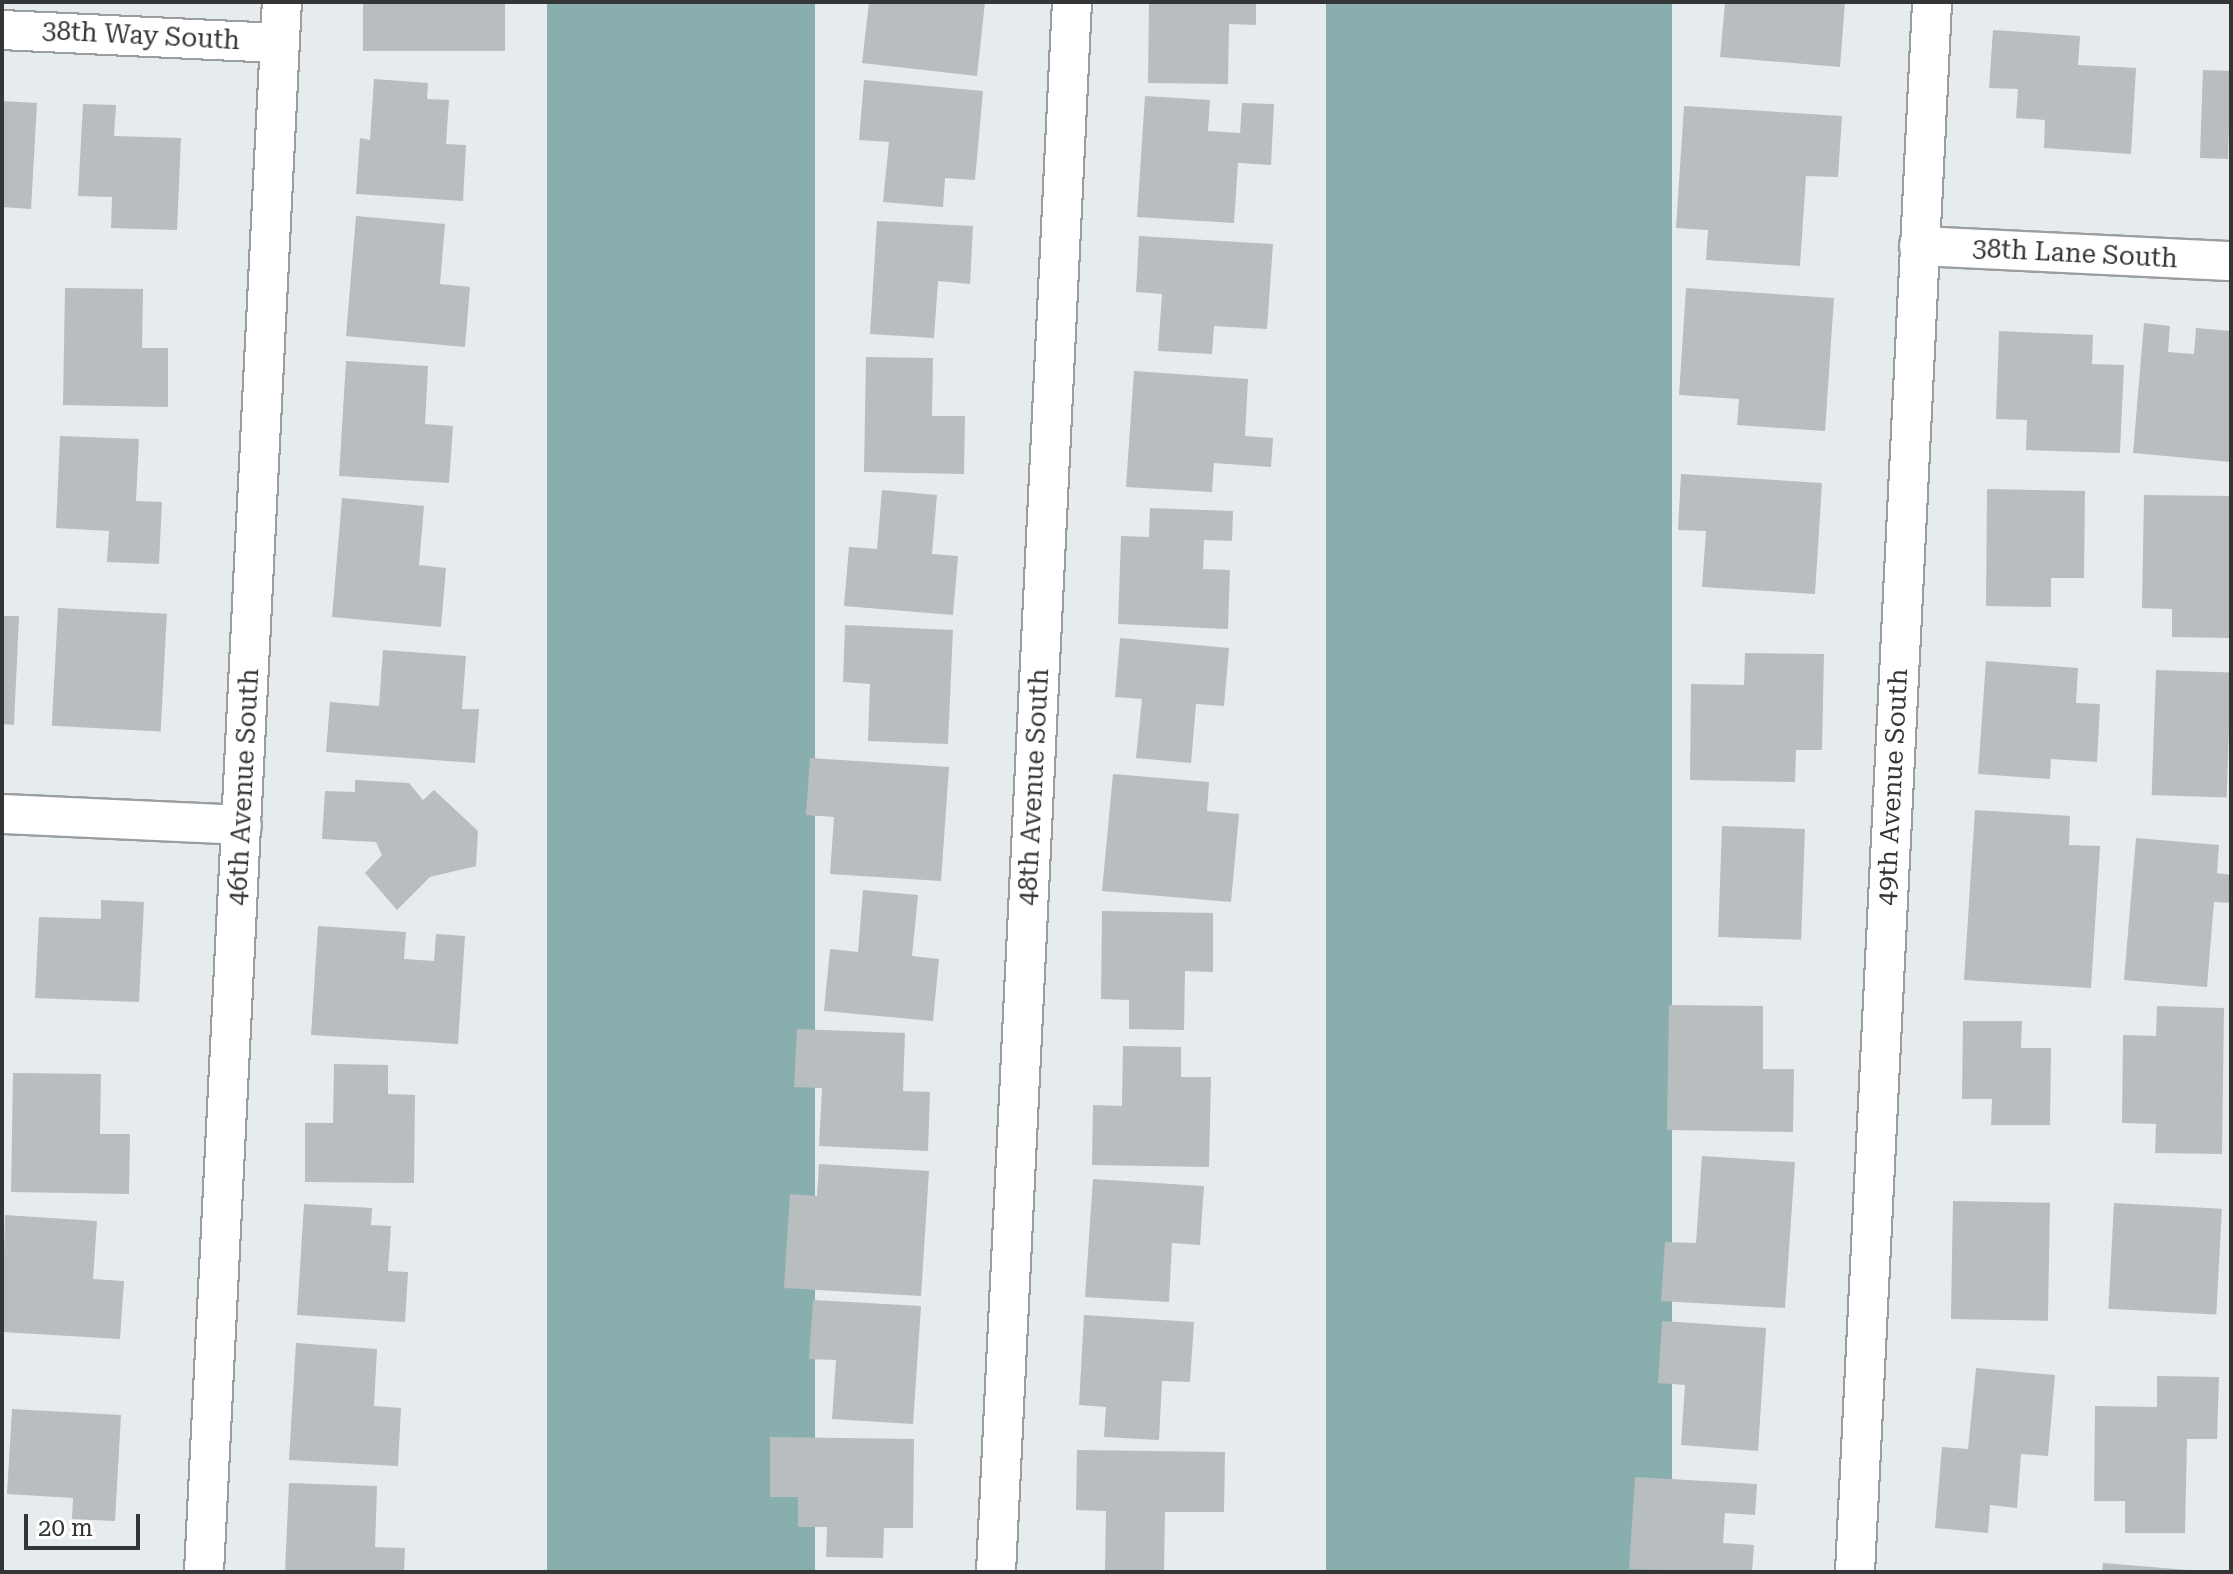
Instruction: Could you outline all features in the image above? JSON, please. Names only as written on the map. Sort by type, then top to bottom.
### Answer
[{"type":"street","name":"46th Avenue South","points":[[204,1572],[282,2]]},
{"type":"street","name":"48th Avenue South","points":[[996,1572],[1072,2]]},
{"type":"street","name":"49th Avenue South","points":[[1855,1572],[1932,2]]},
{"type":"street","name":"38th Way South","points":[[2,30],[280,43]]},
{"type":"street","name":"38th Lane South","points":[[1919,246],[2231,261]]},
{"type":"street","points":[[2,814],[242,825]]},
{"type":"water","points":[[547,2],[815,2],[815,1572],[547,1572]]},
{"type":"water","points":[[1326,2],[1672,2],[1672,1572],[1326,1572]]},
{"type":"building","points":[[869,2],[985,2],[977,76],[862,63]]},
{"type":"building","points":[[1149,2],[1256,2],[1256,25],[1229,24],[1228,84],[1148,83]]},
{"type":"building","points":[[1845,2],[1840,67],[1720,57],[1725,4]]},
{"type":"building","points":[[363,4],[505,4],[505,51],[363,51]]},
{"type":"building","points":[[1993,30],[2080,36],[2078,65],[2136,68],[2131,154],[2044,148],[2045,120],[2016,118],[2018,89],[1989,88]]},
{"type":"building","points":[[2203,70],[2231,71],[2228,159],[2200,158]]},
{"type":"building","points":[[374,79],[428,83],[427,99],[449,100],[446,144],[466,145],[463,201],[356,194],[360,138],[370,140]]},
{"type":"building","points":[[864,80],[983,91],[975,180],[945,178],[943,207],[883,202],[889,142],[859,140]]},
{"type":"building","points":[[1145,96],[1210,100],[1208,131],[1240,133],[1242,103],[1274,104],[1271,165],[1238,163],[1234,223],[1137,217]]},
{"type":"building","points":[[2,101],[37,103],[31,209],[2,207]]},
{"type":"building","points":[[83,104],[116,105],[114,136],[181,138],[177,230],[111,228],[112,197],[78,196]]},
{"type":"building","points":[[1684,106],[1842,116],[1838,177],[1806,176],[1800,266],[1706,260],[1708,230],[1676,228]]},
{"type":"building","points":[[356,216],[445,224],[440,284],[470,287],[465,347],[346,336]]},
{"type":"building","points":[[877,221],[973,226],[970,284],[938,281],[934,338],[870,334]]},
{"type":"building","points":[[1139,236],[1273,244],[1267,329],[1214,326],[1212,354],[1158,351],[1162,294],[1136,292]]},
{"type":"building","points":[[65,288],[143,289],[142,348],[168,348],[168,407],[63,405]]},
{"type":"building","points":[[1686,288],[1834,298],[1825,431],[1737,425],[1739,399],[1679,395]]},
{"type":"building","points":[[2144,323],[2170,326],[2168,352],[2194,354],[2196,328],[2231,331],[2231,462],[2133,453]]},
{"type":"building","points":[[1999,331],[2093,335],[2092,364],[2124,365],[2120,453],[2026,450],[2027,420],[1996,419]]},
{"type":"building","points":[[866,357],[933,358],[932,416],[965,416],[964,474],[864,472]]},
{"type":"building","points":[[346,361],[428,366],[425,424],[453,426],[449,483],[339,476]]},
{"type":"building","points":[[1134,371],[1248,379],[1245,436],[1273,438],[1271,467],[1214,463],[1212,492],[1126,487]]},
{"type":"building","points":[[60,436],[139,439],[136,501],[162,502],[159,564],[107,562],[109,531],[56,528]]},
{"type":"building","points":[[1681,474],[1822,483],[1815,594],[1702,587],[1706,531],[1678,530]]},
{"type":"building","points":[[1987,489],[2085,491],[2084,578],[2051,578],[2051,607],[1986,606]]},
{"type":"building","points":[[882,490],[937,495],[932,554],[958,556],[953,615],[844,606],[849,547],[877,549]]},
{"type":"building","points":[[2144,495],[2231,496],[2230,638],[2172,637],[2172,609],[2142,608]]},
{"type":"building","points":[[342,498],[424,506],[419,565],[446,568],[441,627],[332,617]]},
{"type":"building","points":[[1150,508],[1233,511],[1232,541],[1204,540],[1203,569],[1230,570],[1228,629],[1118,624],[1121,536],[1149,537]]},
{"type":"building","points":[[58,608],[167,614],[161,732],[52,726]]},
{"type":"building","points":[[2,616],[19,616],[14,725],[2,724]]},
{"type":"building","points":[[845,625],[953,630],[948,744],[868,741],[870,684],[843,682]]},
{"type":"building","points":[[1120,638],[1229,648],[1224,706],[1196,704],[1191,763],[1136,758],[1142,699],[1115,697]]},
{"type":"building","points":[[383,650],[466,656],[462,709],[479,709],[475,763],[326,752],[330,702],[379,706]]},
{"type":"building","points":[[1745,653],[1824,654],[1822,750],[1796,750],[1795,782],[1690,780],[1691,684],[1744,685]]},
{"type":"building","points":[[1986,661],[2078,668],[2076,703],[2100,704],[2097,762],[2051,759],[2050,779],[1978,774]]},
{"type":"building","points":[[2156,670],[2231,673],[2227,798],[2152,795]]},
{"type":"building","points":[[810,758],[949,767],[941,881],[830,874],[834,817],[806,815]]},
{"type":"building","points":[[1113,774],[1209,782],[1207,811],[1239,814],[1231,902],[1102,891]]},
{"type":"building","points":[[355,780],[409,783],[423,800],[434,790],[478,831],[476,866],[430,877],[397,910],[365,873],[382,855],[376,842],[322,839],[325,791],[355,792]]},
{"type":"building","points":[[1975,810],[2070,816],[2069,845],[2100,846],[2091,988],[1964,980]]},
{"type":"building","points":[[1722,826],[1805,829],[1801,940],[1718,937]]},
{"type":"building","points":[[2136,838],[2219,845],[2217,873],[2231,875],[2231,903],[2214,902],[2207,987],[2124,980]]},
{"type":"building","points":[[863,890],[918,895],[912,956],[939,959],[933,1021],[824,1011],[830,949],[858,952]]},
{"type":"building","points":[[101,900],[144,902],[139,1002],[35,998],[39,917],[101,919]]},
{"type":"building","points":[[1102,911],[1213,913],[1213,972],[1185,971],[1184,1030],[1129,1029],[1129,1000],[1101,999]]},
{"type":"building","points":[[318,926],[406,932],[404,959],[434,961],[436,934],[465,936],[458,1044],[311,1035]]},
{"type":"building","points":[[1669,1005],[1763,1006],[1763,1069],[1794,1069],[1793,1132],[1667,1130]]},
{"type":"building","points":[[2157,1006],[2224,1008],[2222,1154],[2155,1153],[2156,1124],[2122,1123],[2123,1035],[2156,1036]]},
{"type":"building","points":[[1963,1021],[2022,1021],[2021,1048],[2051,1048],[2050,1125],[1991,1125],[1992,1099],[1962,1099]]},
{"type":"building","points":[[797,1029],[905,1033],[903,1091],[930,1092],[928,1151],[819,1146],[822,1088],[794,1087]]},
{"type":"building","points":[[1123,1046],[1181,1047],[1181,1077],[1211,1077],[1209,1167],[1092,1165],[1093,1105],[1122,1106]]},
{"type":"building","points":[[334,1064],[388,1065],[388,1094],[415,1095],[414,1183],[305,1182],[305,1123],[333,1123]]},
{"type":"building","points":[[13,1073],[101,1074],[100,1134],[130,1134],[129,1194],[11,1192]]},
{"type":"building","points":[[1702,1156],[1795,1162],[1785,1308],[1661,1301],[1665,1242],[1696,1243]]},
{"type":"building","points":[[819,1164],[929,1171],[921,1296],[784,1288],[790,1194],[817,1196]]},
{"type":"building","points":[[1093,1179],[1204,1186],[1200,1245],[1172,1243],[1169,1302],[1085,1297]]},
{"type":"building","points":[[1953,1201],[2050,1203],[2048,1321],[1951,1319]]},
{"type":"building","points":[[2114,1203],[2222,1209],[2216,1315],[2108,1309]]},
{"type":"building","points":[[304,1204],[372,1208],[371,1225],[391,1226],[388,1271],[408,1272],[405,1322],[297,1315]]},
{"type":"building","points":[[5,1215],[97,1221],[93,1279],[124,1281],[120,1339],[2,1332]]},
{"type":"building","points":[[813,1300],[921,1306],[913,1424],[832,1419],[836,1360],[809,1359]]},
{"type":"building","points":[[1084,1315],[1194,1322],[1190,1382],[1162,1381],[1159,1440],[1104,1437],[1106,1407],[1079,1405]]},
{"type":"building","points":[[1662,1321],[1766,1328],[1758,1451],[1681,1445],[1685,1385],[1658,1383]]},
{"type":"building","points":[[296,1343],[377,1349],[374,1406],[401,1408],[398,1466],[289,1460]]},
{"type":"building","points":[[1976,1368],[2055,1375],[2048,1456],[2021,1454],[2017,1508],[1990,1505],[1988,1533],[1935,1528],[1942,1447],[1968,1449]]},
{"type":"building","points":[[2157,1376],[2219,1377],[2217,1439],[2187,1439],[2185,1533],[2125,1533],[2125,1501],[2094,1501],[2095,1406],[2157,1407]]},
{"type":"building","points":[[12,1409],[121,1415],[115,1521],[72,1519],[73,1498],[7,1494]]},
{"type":"building","points":[[770,1437],[914,1439],[913,1528],[884,1528],[883,1558],[826,1557],[827,1527],[798,1527],[798,1497],[770,1497]]},
{"type":"building","points":[[1077,1450],[1225,1452],[1224,1512],[1165,1512],[1164,1571],[1105,1571],[1106,1511],[1076,1510]]},
{"type":"building","points":[[1635,1477],[1757,1484],[1755,1515],[1725,1513],[1723,1543],[1754,1545],[1752,1572],[1629,1569]]},
{"type":"building","points":[[289,1483],[377,1486],[375,1547],[405,1548],[404,1572],[285,1572]]},
{"type":"building","points":[[2103,1563],[2188,1570],[2188,1572],[2102,1572]]}]
